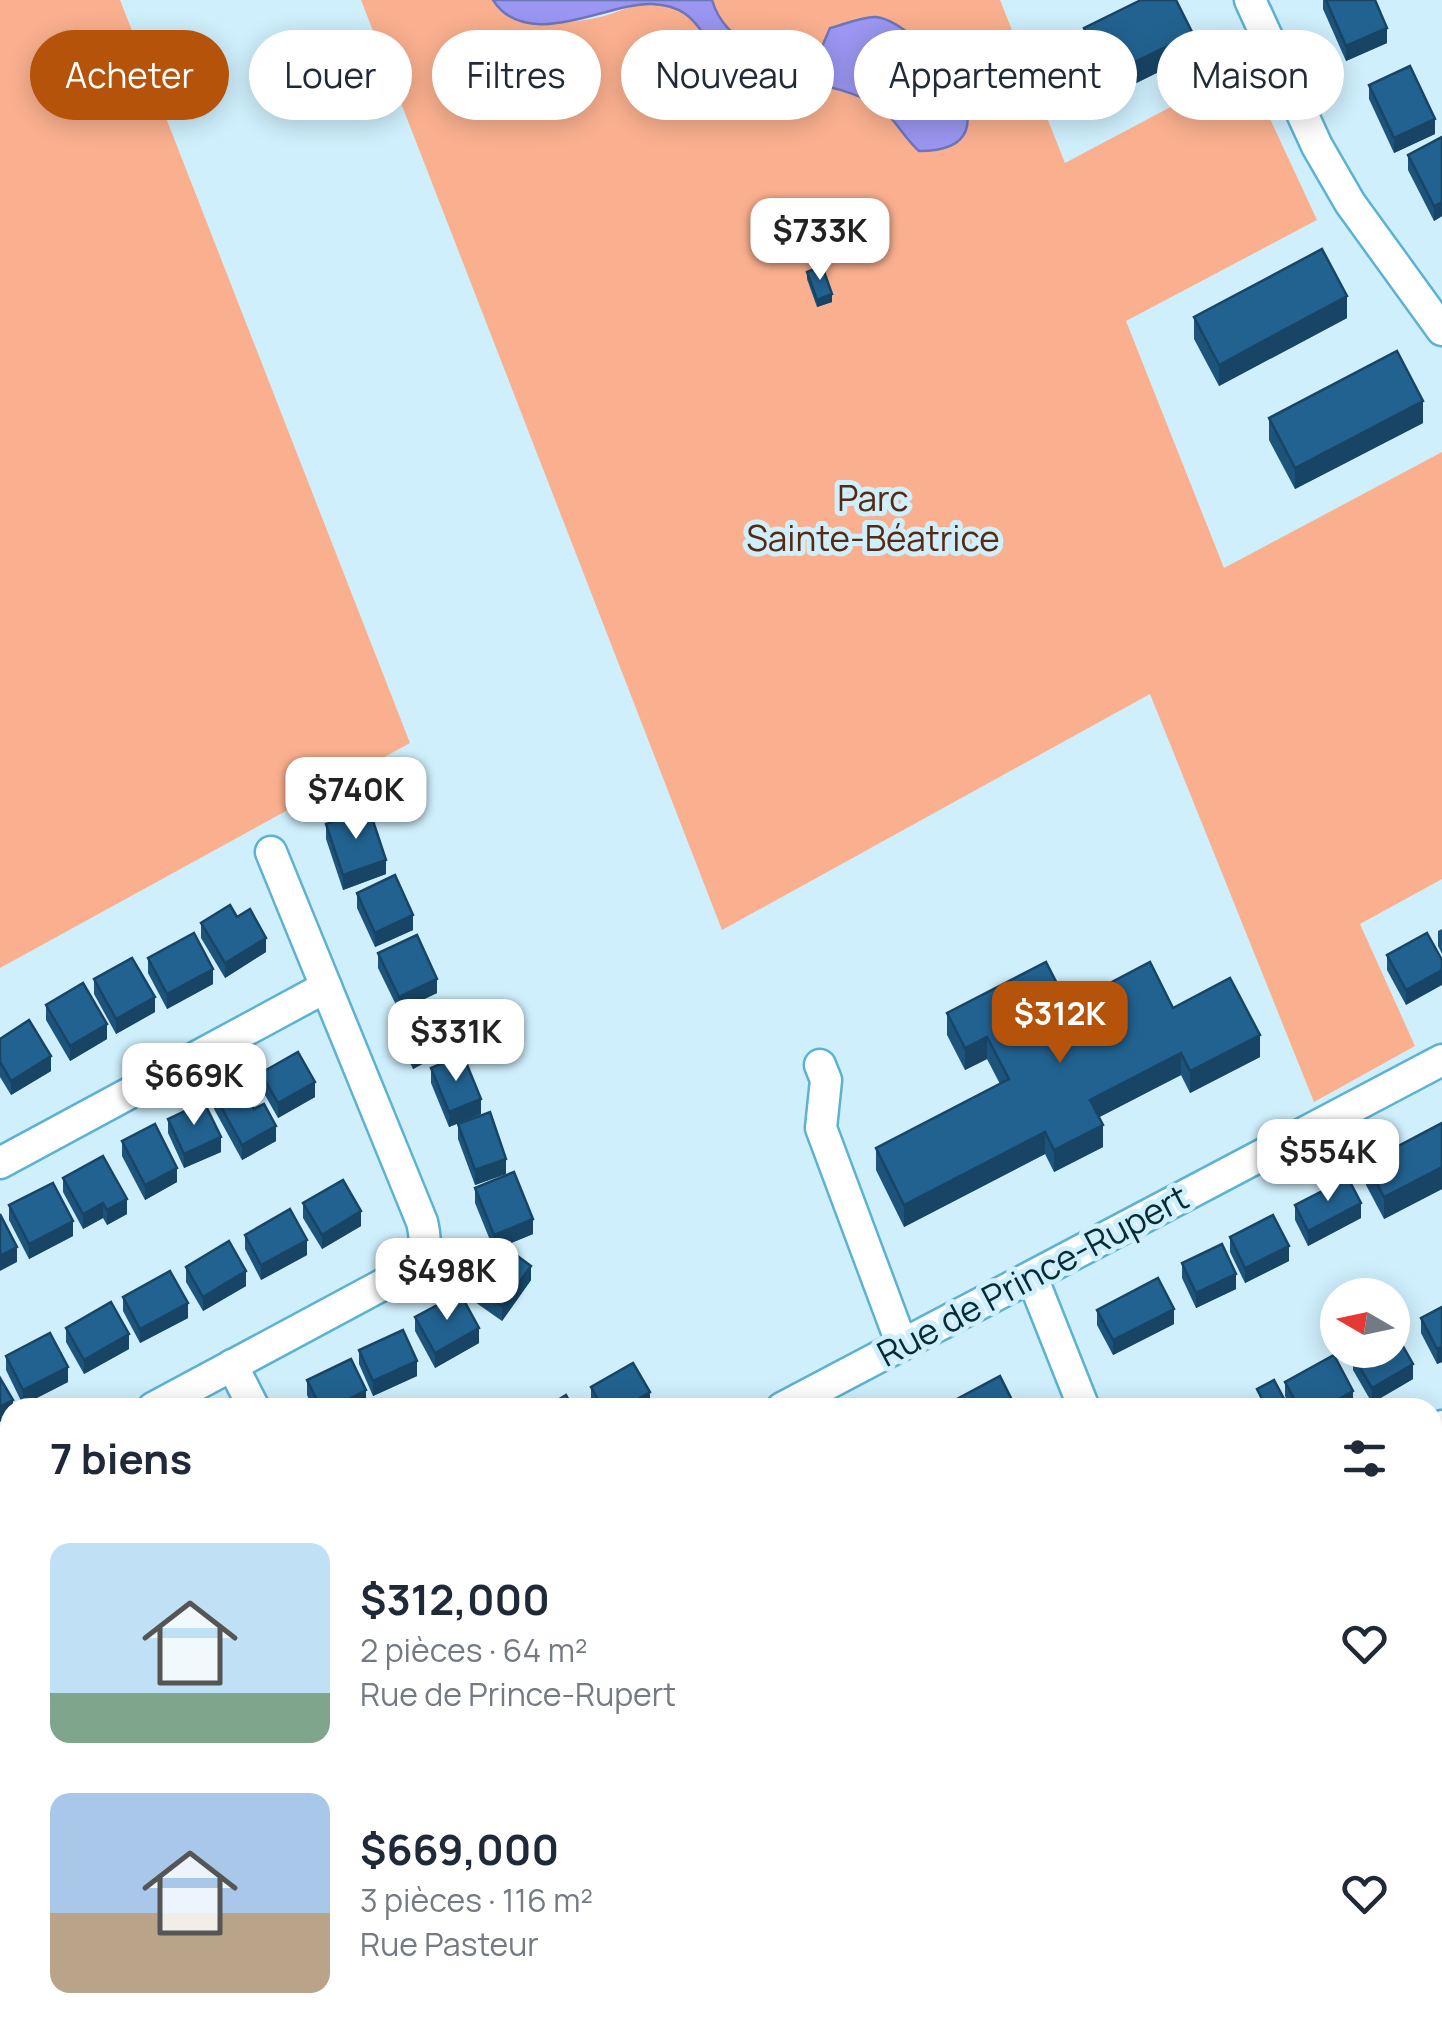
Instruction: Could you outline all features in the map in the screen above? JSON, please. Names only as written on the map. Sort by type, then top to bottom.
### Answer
[{"type":"street","points":[[1250,0],[1317,146],[1350,203],[1442,330]]},
{"type":"street","points":[[171,1398],[410,1270],[422,1258],[426,1240],[272,852]]},
{"type":"street","points":[[0,1163],[326,987]]},
{"type":"street","name":"Rue de Prince-Rupert","points":[[801,1398],[1442,1060]]},
{"type":"street","points":[[820,1065],[826,1080],[821,1128],[902,1345]]},
{"type":"street","points":[[1032,1277],[1080,1398]]},
{"type":"street","points":[[232,1365],[249,1398]]},
{"type":"green space","points":[[0,0],[120,0],[132,30],[30,30],[30,120],[167,120],[410,743],[0,968]]},
{"type":"green space","name":"Parc Sainte-Béatrice","points":[[361,0],[493,0],[514,17],[542,23],[587,20],[645,4],[668,6],[690,18],[700,30],[621,30],[621,120],[834,120],[834,88],[854,95],[854,120],[891,120],[919,150],[941,148],[952,142],[967,125],[963,120],[1048,120],[1065,163],[1157,114],[1157,120],[1271,120],[1317,220],[1126,321],[1224,568],[1442,452],[1442,879],[1360,924],[1415,1046],[1314,1102],[1150,694],[722,930],[408,120],[412,120],[412,30],[373,30]]},
{"type":"green space","name":"Parc Sainte-Béatrice","points":[[712,0],[1000,0],[1012,30],[887,30],[876,17],[830,30],[729,30]]},
{"type":"shaded area","points":[[493,0],[712,0],[729,30],[700,30],[680,11],[652,4],[547,24],[526,23],[508,15]]},
{"type":"shaded area","points":[[876,17],[903,30],[854,30],[854,95],[834,88],[834,30],[830,28]]},
{"type":"shaded area","points":[[892,120],[966,120],[966,131],[951,145],[919,151]]},
{"type":"building","points":[[1141,0],[1176,0],[1191,30],[1157,30],[1157,51],[1137,61],[1137,30],[1084,28]]},
{"type":"building","points":[[1326,0],[1375,0],[1387,28],[1346,46],[1344,30],[1339,30]]},
{"type":"building","points":[[1410,66],[1435,119],[1394,138],[1369,85]]},
{"type":"building","points":[[1442,137],[1442,202],[1434,206],[1408,155]]},
{"type":"building","points":[[1322,249],[1347,296],[1219,365],[1194,317]]},
{"type":"building","points":[[822,266],[832,294],[817,300],[807,272]]},
{"type":"building","points":[[1397,351],[1423,401],[1295,468],[1269,418]]},
{"type":"building","points":[[369,809],[386,860],[343,875],[326,824]]},
{"type":"building","points":[[395,875],[413,915],[375,933],[357,893]]},
{"type":"building","points":[[230,905],[237,917],[250,909],[266,938],[225,963],[201,923]]},
{"type":"building","points":[[194,933],[213,969],[167,994],[148,958]]},
{"type":"building","points":[[1427,933],[1442,960],[1442,970],[1406,990],[1387,955]]},
{"type":"building","points":[[417,935],[437,979],[399,997],[378,953]]},
{"type":"building","points":[[132,958],[155,997],[116,1019],[94,979]]},
{"type":"building","points":[[1046,962],[1068,1005],[1150,962],[1173,1008],[1230,978],[1260,1035],[1190,1071],[1181,1053],[1090,1100],[1103,1125],[1054,1150],[1045,1132],[904,1205],[876,1148],[1009,1079],[987,1037],[965,1048],[947,1013]]},
{"type":"building","points":[[83,983],[107,1024],[70,1046],[46,1005]]},
{"type":"building","points":[[421,1001],[426,1010],[443,1001],[458,1030],[413,1054],[394,1015]]},
{"type":"building","points":[[29,1020],[51,1056],[11,1081],[0,1062],[0,1039]]},
{"type":"building","points":[[298,1052],[315,1082],[278,1103],[261,1073]]},
{"type":"building","points":[[463,1055],[481,1099],[449,1112],[431,1068]]},
{"type":"building","points":[[238,1081],[254,1109],[264,1104],[276,1126],[242,1145],[214,1094]]},
{"type":"building","points":[[204,1102],[221,1137],[184,1154],[168,1119]]},
{"type":"building","points":[[490,1112],[506,1159],[475,1170],[458,1124]]},
{"type":"building","points":[[1442,1123],[1442,1167],[1384,1197],[1366,1163]]},
{"type":"building","points":[[155,1124],[177,1168],[145,1185],[122,1141]]},
{"type":"building","points":[[103,1156],[127,1199],[107,1210],[103,1203],[83,1214],[63,1178]]},
{"type":"building","points":[[514,1172],[533,1219],[494,1235],[475,1188]]},
{"type":"building","points":[[1348,1178],[1361,1203],[1308,1231],[1295,1205]]},
{"type":"building","points":[[343,1180],[361,1211],[322,1235],[303,1203]]},
{"type":"building","points":[[53,1183],[73,1221],[29,1244],[9,1205]]},
{"type":"building","points":[[290,1209],[307,1240],[261,1265],[245,1235]]},
{"type":"building","points":[[0,1214],[17,1247],[0,1256]]},
{"type":"building","points":[[1273,1215],[1289,1246],[1245,1268],[1230,1237]]},
{"type":"building","points":[[229,1241],[246,1271],[203,1297],[186,1267]]},
{"type":"building","points":[[1222,1244],[1236,1274],[1196,1293],[1182,1263]]},
{"type":"building","points":[[504,1246],[531,1266],[502,1306],[475,1287]]},
{"type":"building","points":[[170,1271],[188,1303],[140,1329],[123,1297]]},
{"type":"building","points":[[1158,1278],[1174,1309],[1113,1340],[1097,1310]]},
{"type":"building","points":[[460,1293],[479,1328],[435,1353],[415,1317]]},
{"type":"building","points":[[111,1302],[129,1334],[84,1360],[66,1328]]},
{"type":"building","points":[[1442,1307],[1442,1347],[1437,1349],[1421,1318]]},
{"type":"building","points":[[403,1330],[417,1361],[373,1381],[359,1350]]},
{"type":"building","points":[[50,1333],[68,1367],[23,1390],[6,1356]]},
{"type":"building","points":[[351,1359],[366,1390],[351,1398],[316,1398],[307,1380]]},
{"type":"building","points":[[633,1363],[650,1392],[640,1398],[597,1398],[591,1387]]},
{"type":"building","points":[[1320,1363],[1320,1368],[1341,1368],[1353,1391],[1341,1398],[1294,1398],[1285,1382]]},
{"type":"building","points":[[1360,1368],[1406,1368],[1372,1388]]},
{"type":"building","points":[[1000,1376],[1011,1398],[959,1398]]},
{"type":"building","points":[[0,1378],[12,1398],[0,1398]]},
{"type":"building","points":[[1274,1380],[1284,1398],[1262,1398],[1257,1389]]}]
